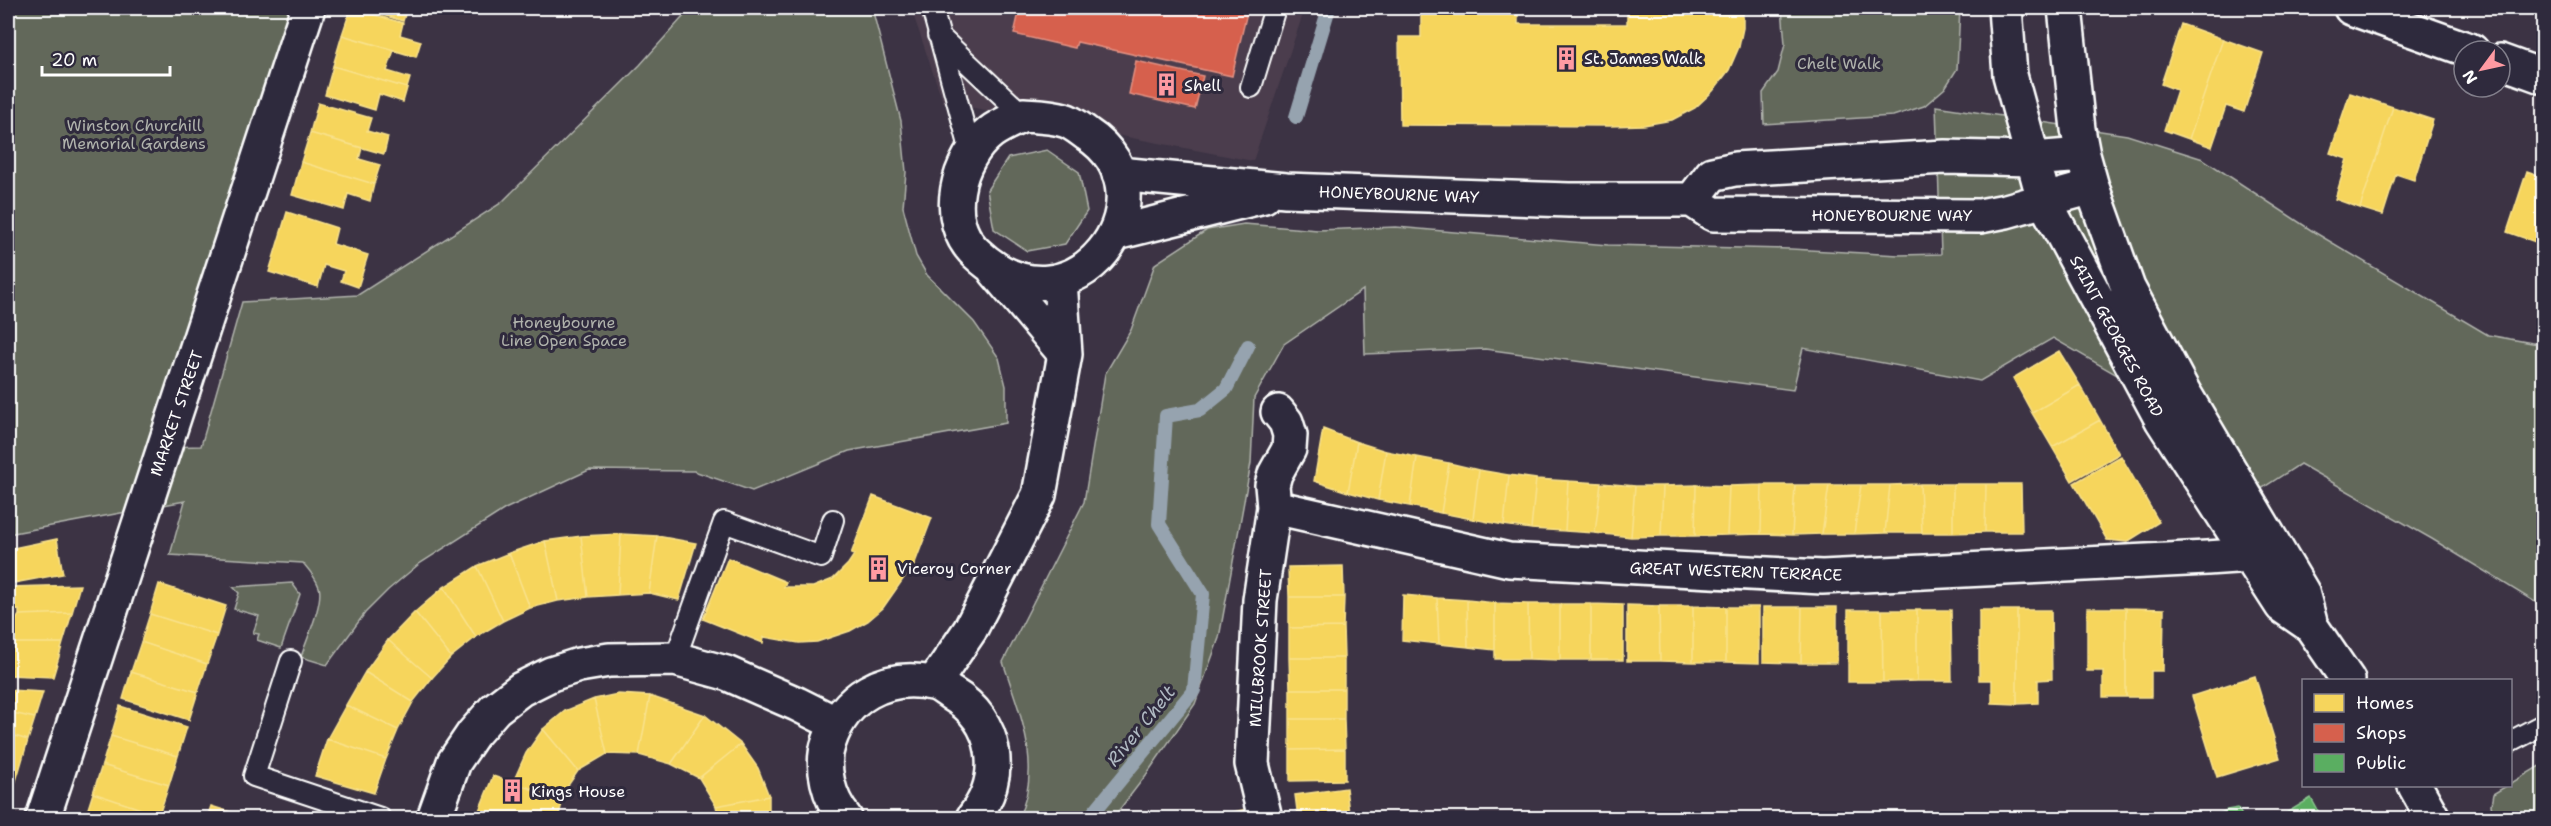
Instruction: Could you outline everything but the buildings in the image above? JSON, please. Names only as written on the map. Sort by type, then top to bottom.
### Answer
[{"type":"street","name":"MARKET STREET","points":[[43,819],[308,8]]},
{"type":"street","name":"SAINT GEORGES ROAD","points":[[2005,8],[2010,75],[2044,200],[2162,420],[2263,552]]},
{"type":"street","name":"SAINT GEORGES ROAD","points":[[2065,8],[2078,129],[2083,155],[2128,288],[2184,393],[2263,552],[2282,606],[2311,626],[2347,679]]},
{"type":"street","points":[[2351,8],[2452,44]]},
{"type":"street","points":[[2512,65],[2544,77]]},
{"type":"street","points":[[994,270],[1031,283],[1060,281],[1077,275],[1100,257],[1116,233],[1123,203],[1119,174],[1102,144],[1065,120],[1023,115],[991,131],[971,152],[958,184],[957,213],[962,234],[973,250],[994,270],[1065,354]]},
{"type":"street","points":[[1692,200],[1712,174],[1735,169],[1945,157],[2032,159],[2083,155]]},
{"type":"street","name":"HONEYBOURNE WAY","points":[[1119,174],[1286,190],[1569,200],[1692,200],[1713,214],[1968,216],[2006,211],[2092,187]]},
{"type":"street","name":"HONEYBOURNE WAY","points":[[1116,233],[1286,190]]},
{"type":"street","points":[[934,683],[970,630],[1039,495],[1065,354],[1060,281]]},
{"type":"street","name":"MILLBROOK STREET","points":[[1265,819],[1252,764],[1260,600],[1274,507],[1272,486],[1275,474],[1289,449],[1290,435],[1286,422],[1278,412]]},
{"type":"street","name":"GREAT WESTERN TERRACE","points":[[1274,507],[1509,560],[1822,577],[2263,552]]},
{"type":"street","points":[[434,819],[454,762],[472,734],[495,709],[521,689],[551,674],[579,665],[609,660],[675,659],[726,673],[835,723]]},
{"type":"street","points":[[845,819],[828,787],[825,752],[835,723],[865,692],[892,681],[934,683],[968,703],[990,736],[994,765],[985,803],[973,819]]},
{"type":"lane","points":[[932,8],[971,152]]},
{"type":"lane","points":[[1251,87],[1275,8]]},
{"type":"lane","points":[[938,35],[1023,115]]},
{"type":"lane","points":[[675,659],[724,522],[821,557],[832,520]]},
{"type":"lane","points":[[291,661],[254,776],[380,819]]},
{"type":"lane","points":[[2512,741],[2544,724]]},
{"type":"shaded area","points":[[911,8],[1305,8],[1253,161],[943,102]]},
{"type":"green space","points":[[8,8],[308,8],[165,447],[201,446],[242,302],[358,295],[501,203],[640,65],[691,8],[777,8],[785,10],[786,8],[872,8],[901,121],[906,172],[903,207],[916,256],[927,275],[974,322],[999,358],[1006,386],[1006,423],[849,451],[752,491],[694,471],[589,470],[505,509],[419,564],[365,613],[327,665],[301,657],[319,602],[319,587],[312,574],[303,563],[170,555],[185,501],[8,534]]},
{"type":"green space","name":"Chelt Walk","points":[[1782,8],[1960,8],[1957,69],[1945,88],[1924,106],[1893,116],[1764,124],[1763,93],[1778,72],[1785,44]]},
{"type":"green space","points":[[1936,106],[2127,135],[2203,159],[2314,232],[2488,335],[2543,345],[2543,607],[2432,539],[2300,464],[2241,502],[2185,414],[2053,338],[1980,381],[1803,348],[1793,390],[1485,349],[1365,354],[1363,290],[1284,344],[1254,398],[1251,463],[1219,638],[1195,704],[1113,818],[1018,818],[1029,779],[1029,760],[1022,720],[1003,662],[1084,502],[1105,374],[1131,330],[1155,264],[1207,230],[1244,224],[1318,230],[1396,227],[1608,245],[1791,249],[1899,255],[1941,254]]},
{"type":"green space","points":[[1047,150],[1079,172],[1087,211],[1065,244],[1027,251],[994,229],[987,190],[1008,158]]},
{"type":"green space","points":[[292,583],[300,594],[281,648],[257,640],[259,634],[253,633],[259,616],[234,609],[239,593],[233,587]]},
{"type":"green space","points":[[2543,764],[2543,818],[2494,818],[2491,805],[2493,794],[2505,787],[2512,787],[2512,783]]},
{"type":"waterway","name":"River Chelt","points":[[1296,117],[1329,8]]},
{"type":"waterway","name":"River Chelt","points":[[1089,818],[1194,690],[1203,594],[1159,524],[1166,416],[1200,410],[1226,389],[1248,346]]},
{"type":"place","name":"St. James Walk","points":[[1566,58]]},
{"type":"place","name":"Shell","points":[[1166,85]]},
{"type":"place","name":"Viceroy Corner","points":[[879,568]]},
{"type":"place","name":"Kings House","points":[[513,791]]},
{"type":"park label","name":"Winston Churchill Memorial Gardens","points":[[134,134]]},
{"type":"park label","name":"Honeybourne Line Open Space","points":[[564,331]]}]
